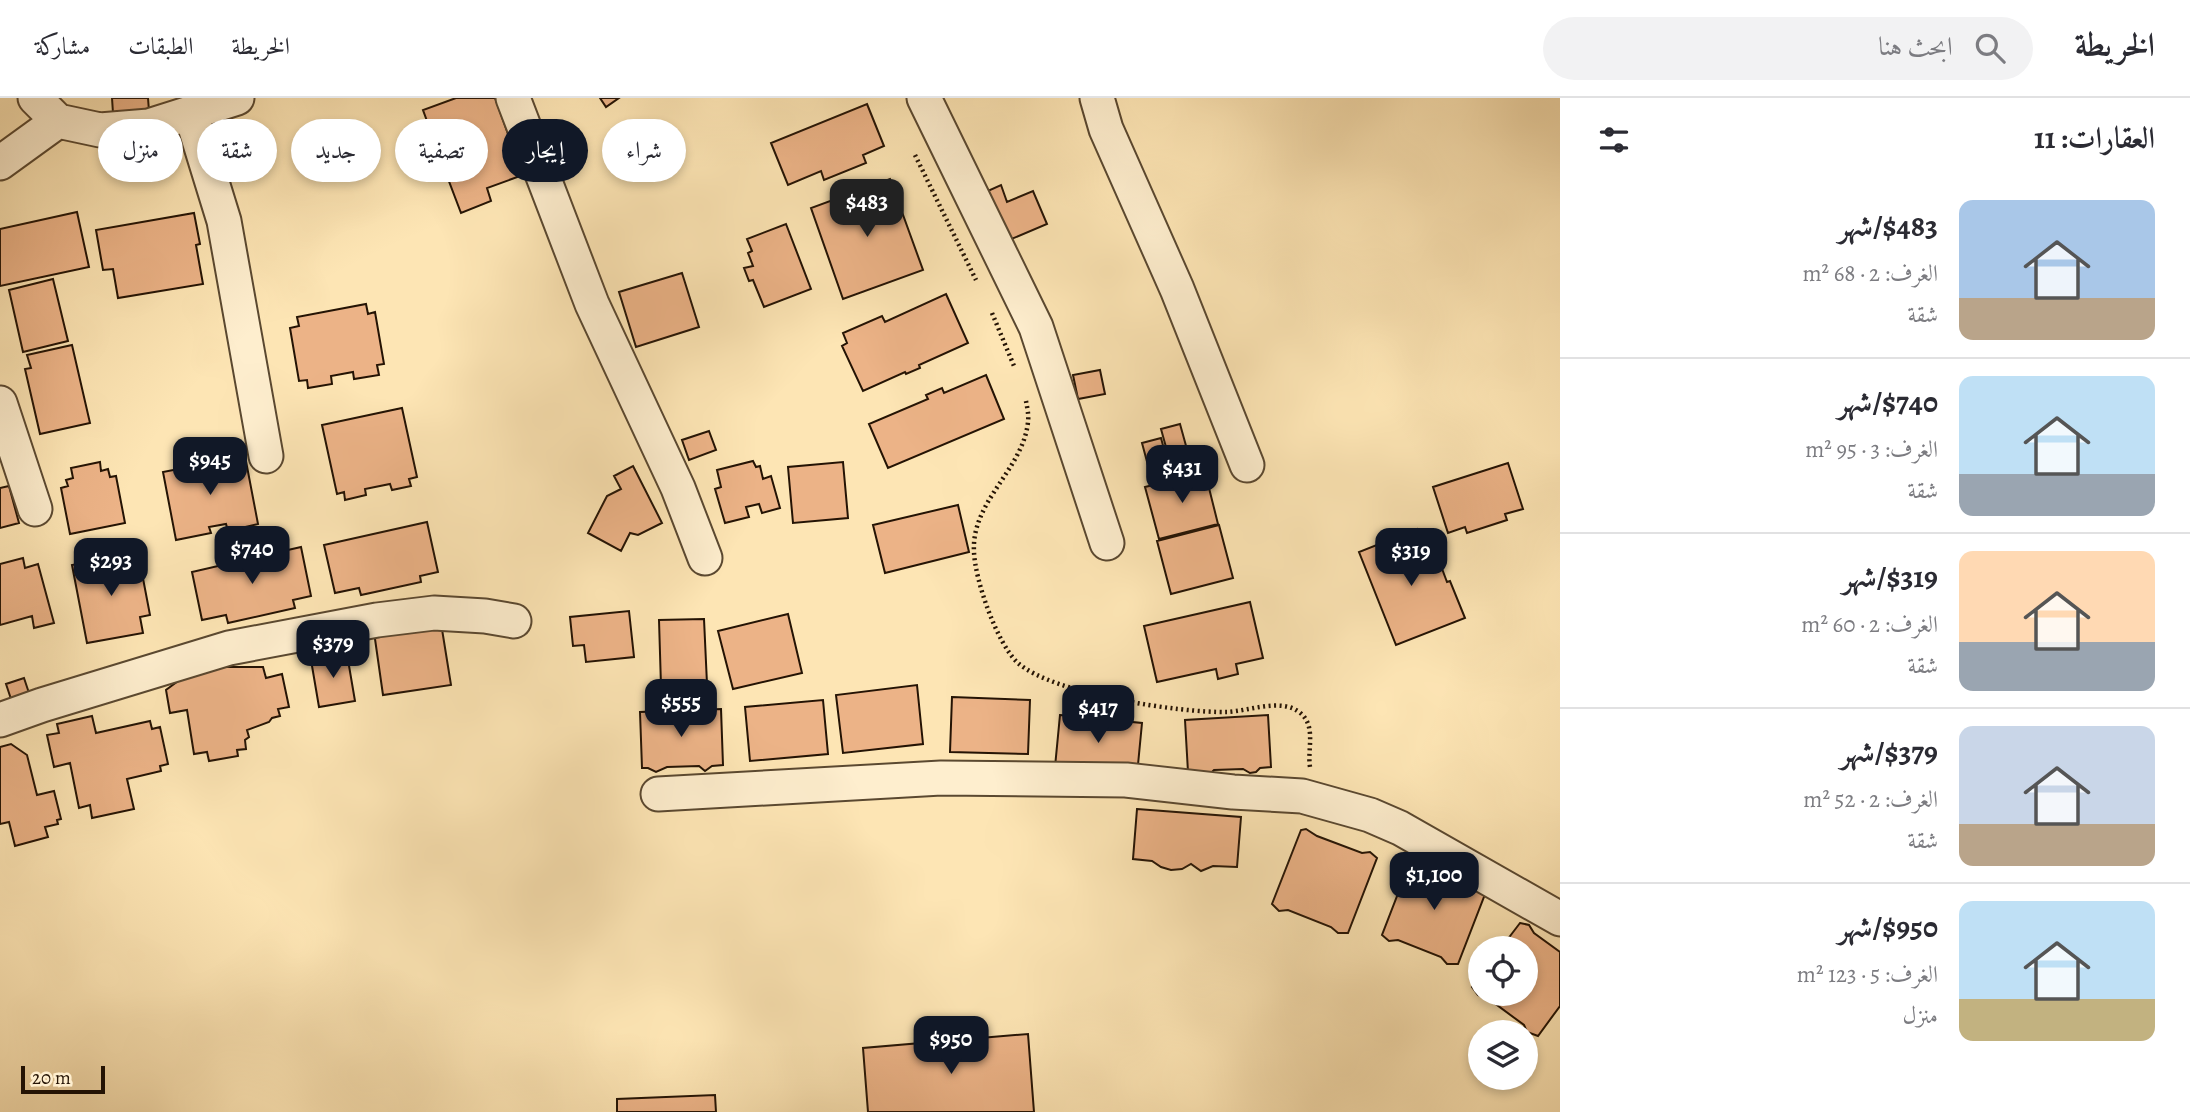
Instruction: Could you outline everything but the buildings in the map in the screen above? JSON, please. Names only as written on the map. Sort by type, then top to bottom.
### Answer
[{"type":"street","points":[[0,163],[47,109],[100,130],[149,127],[237,98]]},
{"type":"street","points":[[513,98],[592,304],[678,488],[705,558]]},
{"type":"street","points":[[924,98],[1036,327],[1107,543]]},
{"type":"street","points":[[1097,98],[1107,129],[1177,289],[1247,464]]},
{"type":"street","points":[[191,114],[224,221],[266,456]]},
{"type":"street","points":[[0,403],[35,509]]},
{"type":"street","points":[[0,720],[229,648],[377,620],[434,613],[485,615],[514,621]]},
{"type":"street","points":[[658,794],[941,778],[1126,780],[1233,792],[1302,796],[1370,815],[1400,828],[1560,919]]},
{"type":"path","points":[[913,149],[981,289]]},
{"type":"path","points":[[986,301],[1017,372]]},
{"type":"path","points":[[1024,391],[1028,420],[1026,429],[1016,457],[977,523],[974,552],[988,612],[1002,643],[1017,662],[1036,675],[1082,691],[1152,706],[1226,712],[1280,706],[1293,709],[1305,718],[1310,732],[1309,761],[1312,777],[1302,796]]}]
